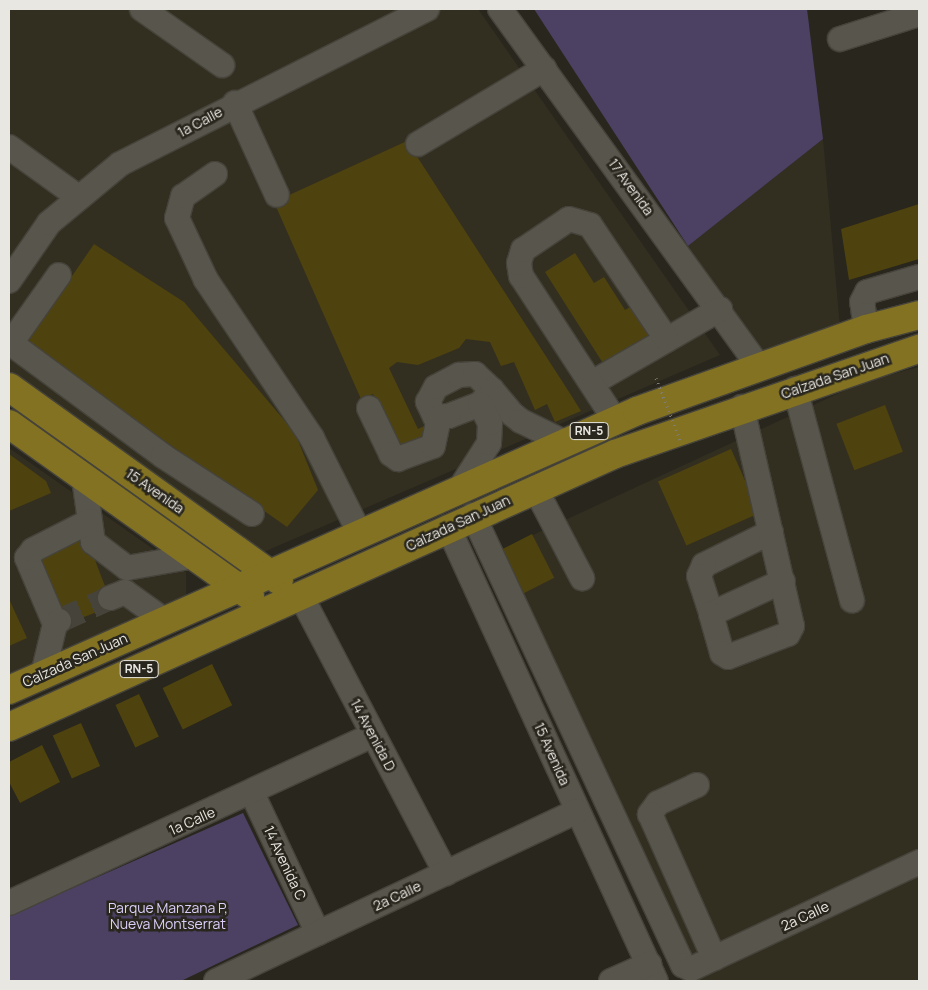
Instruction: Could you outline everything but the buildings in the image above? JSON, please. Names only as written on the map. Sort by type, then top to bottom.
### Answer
[{"type":"main road","name":"Calzada San Juan","points":[[9,690],[268,572],[615,420],[866,329],[919,315]]},
{"type":"main road","name":"Calzada San Juan","points":[[9,728],[534,488],[742,408],[919,349]]},
{"type":"main road","name":"15 Avenida","points":[[9,387],[301,596]]},
{"type":"main road","points":[[9,424],[238,586],[268,611]]},
{"type":"street","points":[[142,9],[222,65]]},
{"type":"street","name":"1a Calle","points":[[9,281],[49,223],[77,196],[120,164],[235,103],[427,9]]},
{"type":"street","name":"17 Avenida","points":[[500,9],[720,309],[759,367]]},
{"type":"street","points":[[840,39],[919,14]]},
{"type":"street","points":[[418,144],[544,69]]},
{"type":"street","points":[[235,103],[277,196]]},
{"type":"street","points":[[9,147],[77,196]]},
{"type":"street","points":[[215,174],[183,196],[177,218],[221,304],[312,438],[359,532]]},
{"type":"street","points":[[615,420],[521,276],[518,263],[523,250],[569,219],[590,225],[667,340]]},
{"type":"street","points":[[59,275],[10,342],[163,456],[252,514]]},
{"type":"street","points":[[866,329],[862,302],[867,292],[919,277]]},
{"type":"street","points":[[592,383],[720,309]]},
{"type":"street","points":[[439,418],[431,411],[430,397],[436,387],[459,375],[474,374],[486,397],[490,423],[489,443],[460,488]]},
{"type":"street","points":[[795,389],[852,600]]},
{"type":"street","points":[[439,418],[486,397]]},
{"type":"street","points":[[486,397],[521,421],[564,442]]},
{"type":"street","points":[[369,408],[390,454],[398,459],[433,446],[439,418]]},
{"type":"street","points":[[742,408],[783,581],[792,626],[788,634],[728,657],[722,653],[700,569],[771,532]]},
{"type":"street","points":[[144,484],[163,456]]},
{"type":"street","points":[[84,478],[93,542],[127,568],[195,556]]},
{"type":"street","points":[[534,488],[582,578]]},
{"type":"street","name":"2a Calle","points":[[473,515],[680,962],[691,969],[919,862]]},
{"type":"street","points":[[43,674],[57,623],[27,558],[33,550],[90,521]]},
{"type":"street","name":"15 Avenida","points":[[448,527],[652,973]]},
{"type":"street","points":[[127,568],[118,595],[164,620]]},
{"type":"street","points":[[711,614],[783,581]]},
{"type":"street","name":"14 Avenida D","points":[[301,596],[446,873]]},
{"type":"street","name":"1a Calle","points":[[9,903],[252,793],[373,735]]},
{"type":"street","points":[[698,785],[658,803],[650,814],[714,958]]},
{"type":"street","name":"14 Avenida C","points":[[252,793],[318,933]]},
{"type":"street","name":"2a Calle","points":[[216,981],[577,811]]},
{"type":"street","points":[[611,981],[652,973]]},
{"type":"path","points":[[656,378],[681,442]]},
{"type":"shaded area","points":[[9,9],[478,9],[720,355],[259,554],[9,371]]},
{"type":"shaded area","points":[[823,139],[840,327],[762,353],[688,246]]},
{"type":"shaded area","points":[[919,367],[919,981],[692,981],[698,978],[494,553],[863,382]]},
{"type":"shaded area","points":[[9,448],[186,572],[186,597],[9,676]]},
{"type":"green space","points":[[534,9],[807,9],[823,139],[688,246]]},
{"type":"green space","name":"Parque Manzana P, Nueva Montserrat","points":[[243,813],[298,925],[181,981],[9,981],[9,916]]},
{"type":"tunnel","points":[[59,621],[110,598]]}]
